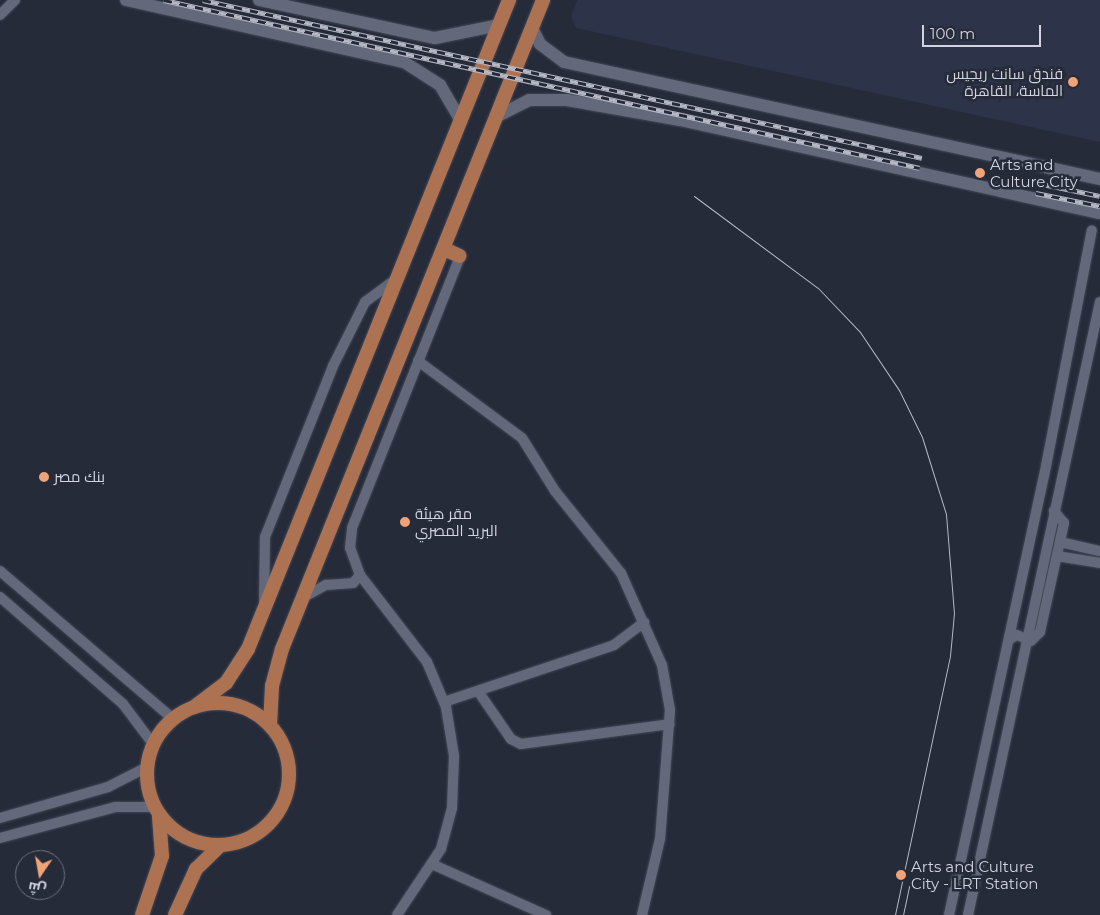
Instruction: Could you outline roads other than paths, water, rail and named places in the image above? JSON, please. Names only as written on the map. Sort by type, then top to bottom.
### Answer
[{"type":"main road","points":[[142,915],[162,856],[156,809],[147,768],[153,744],[173,719],[211,696],[237,668],[264,610],[400,276],[509,0]]},
{"type":"main road","points":[[270,725],[276,667],[543,0]]},
{"type":"main road","points":[[444,249],[460,256]]},
{"type":"main road","points":[[175,915],[196,869],[220,846],[259,833],[285,802],[289,761],[270,725],[235,704],[194,707]]},
{"type":"main road","points":[[156,809],[184,837],[220,846]]},
{"type":"street","points":[[0,15],[15,0]]},
{"type":"street","points":[[126,0],[404,62],[440,84],[461,121]]},
{"type":"street","points":[[261,0],[436,38],[499,26]]},
{"type":"street","points":[[532,28],[540,44],[564,62],[1100,179]]},
{"type":"street","points":[[496,117],[523,102],[554,98],[680,120],[1100,213]]},
{"type":"street","points":[[949,915],[1010,639],[1092,230]]},
{"type":"street","points":[[397,915],[434,866],[446,832],[454,783],[451,731],[444,702],[414,641],[360,575],[350,548],[350,533],[460,256]]},
{"type":"street","points":[[264,610],[265,537],[333,366],[365,302],[400,276]]},
{"type":"street","points":[[968,915],[1100,302]]},
{"type":"street","points":[[418,361],[522,438],[555,491],[612,558],[644,622],[668,682],[670,724],[660,846],[642,915]]},
{"type":"street","points":[[1046,466],[1055,463],[1063,469]]},
{"type":"street","points":[[1026,642],[1040,632],[1060,542],[1064,520],[1054,511]]},
{"type":"street","points":[[1060,542],[1100,551]]},
{"type":"street","points":[[1057,556],[1100,563]]},
{"type":"street","points":[[0,571],[173,719]]},
{"type":"street","points":[[304,597],[326,585],[353,583],[360,575]]},
{"type":"street","points":[[0,597],[118,700],[153,744]]},
{"type":"street","points":[[444,702],[614,646],[644,622]]},
{"type":"street","points":[[1010,639],[1018,635],[1026,642]]},
{"type":"street","points":[[478,691],[511,739],[521,744],[670,724]]},
{"type":"street","points":[[0,818],[108,787],[147,768]]},
{"type":"street","points":[[0,838],[116,807],[156,809]]},
{"type":"street","points":[[434,866],[546,915]]},
{"type":"tram line","points":[[694,196],[818,288],[860,332],[899,390],[922,437],[946,514],[954,613],[950,656],[895,915]]},
{"type":"tram line","points":[[903,915],[909,886]]},
{"type":"railway","points":[[164,0],[920,168]]},
{"type":"railway","points":[[203,0],[922,158]]},
{"type":"railway","points":[[1038,183],[1100,196]]},
{"type":"railway","points":[[1036,193],[1100,206]]},
{"type":"place","name":"فندق سانت ريجيس الماسة، القاهرة","points":[[1073,82]]},
{"type":"place","name":"Arts and Culture City","points":[[980,173]]},
{"type":"place","name":"بنك مصر","points":[[44,477]]},
{"type":"place","name":"مقر هيئة البريد المصري","points":[[405,522]]},
{"type":"place","name":"Arts and Culture City - LRT Station","points":[[901,875]]}]
